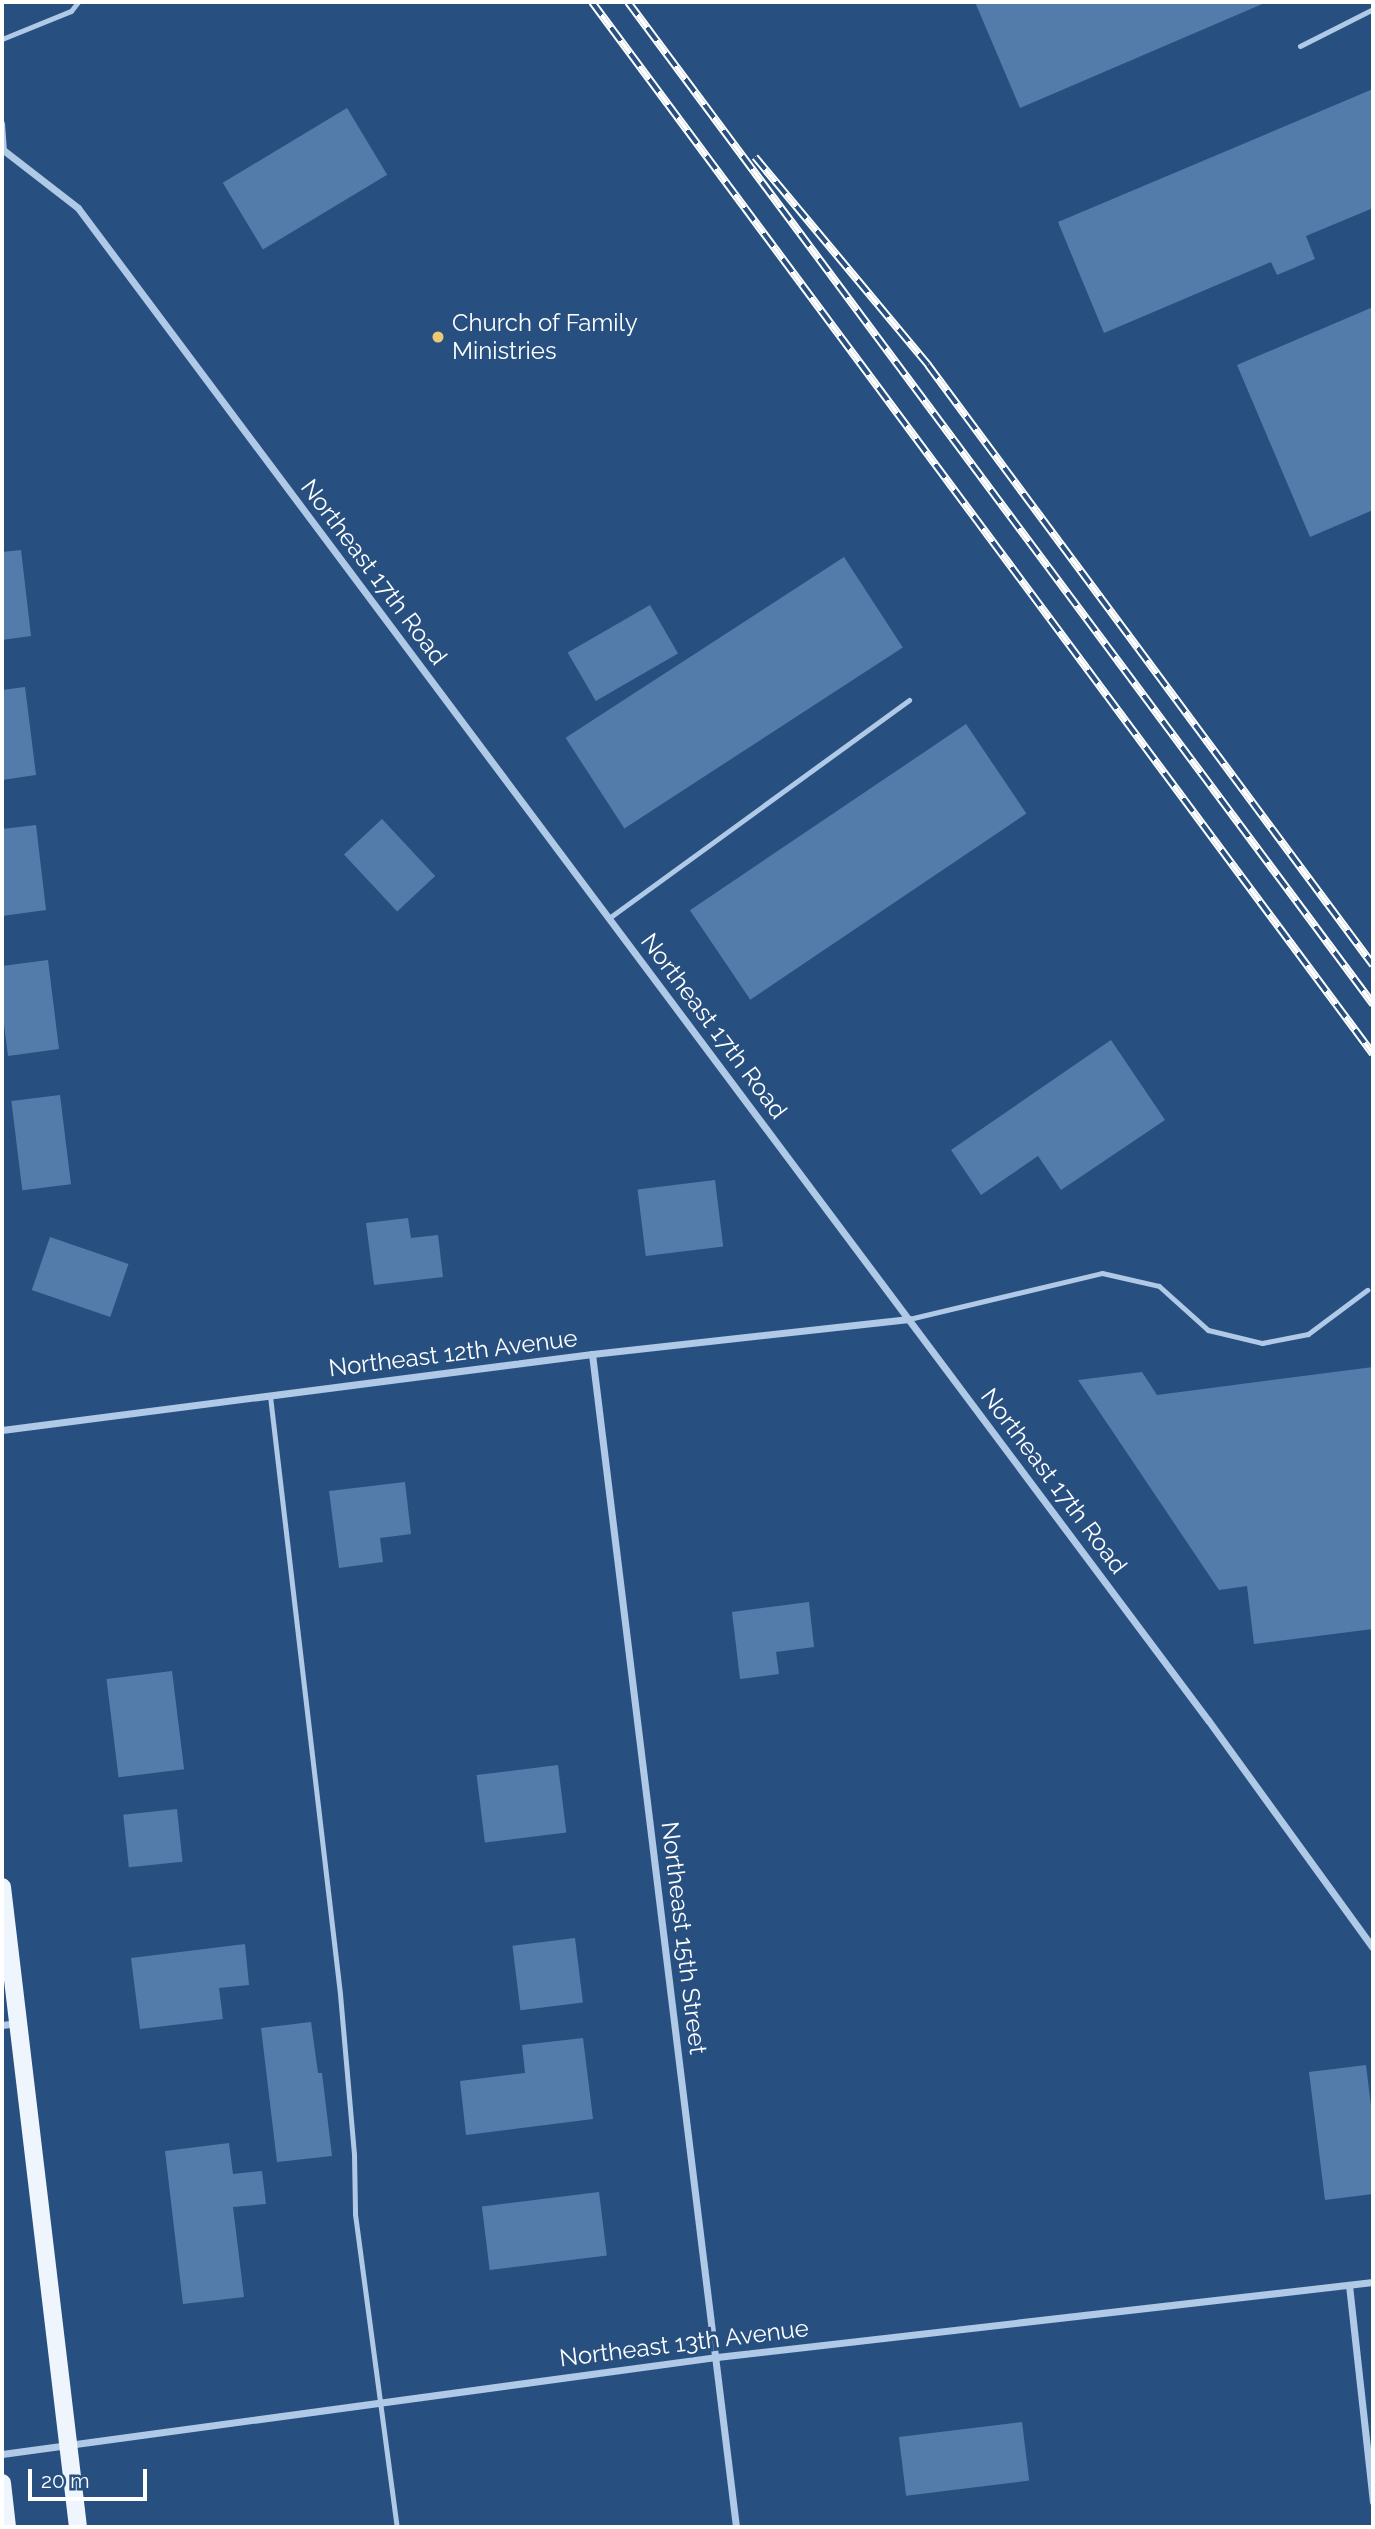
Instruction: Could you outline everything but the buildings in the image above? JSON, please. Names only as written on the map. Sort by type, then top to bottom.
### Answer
[{"type":"main road","points":[[2,1886],[10,2024],[78,2527]]},
{"type":"main road","points":[[2,2483],[7,2527]]},
{"type":"street","name":"Northeast 17th Road","points":[[3,149],[78,208],[1208,1720],[1373,1948]]},
{"type":"street","name":"Northeast 12th Avenue","points":[[2,1430],[592,1354],[909,1319]]},
{"type":"street","name":"Northeast 15th Street","points":[[592,1354],[736,2527]]},
{"type":"street","name":"Northeast 13th Avenue","points":[[2,2454],[717,2357],[1373,2282]]},
{"type":"street","points":[[1349,2285],[1373,2502]]},
{"type":"lane","points":[[2,39],[71,11],[78,2]]},
{"type":"lane","points":[[1300,46],[1373,9]]},
{"type":"lane","points":[[2,123],[3,149]]},
{"type":"lane","points":[[609,918],[909,700]]},
{"type":"lane","points":[[909,1319],[1102,1273],[1159,1286],[1208,1330],[1262,1343],[1308,1334],[1367,1290]]},
{"type":"lane","points":[[270,1396],[340,1994],[354,2154],[355,2214],[383,2402],[397,2527]]},
{"type":"railway","points":[[592,2],[1373,1054]]},
{"type":"railway","points":[[628,2],[1373,1004]]},
{"type":"railway","points":[[755,157],[928,365],[1373,965]]},
{"type":"place","name":"Church of Family Ministries","points":[[438,337]]}]
